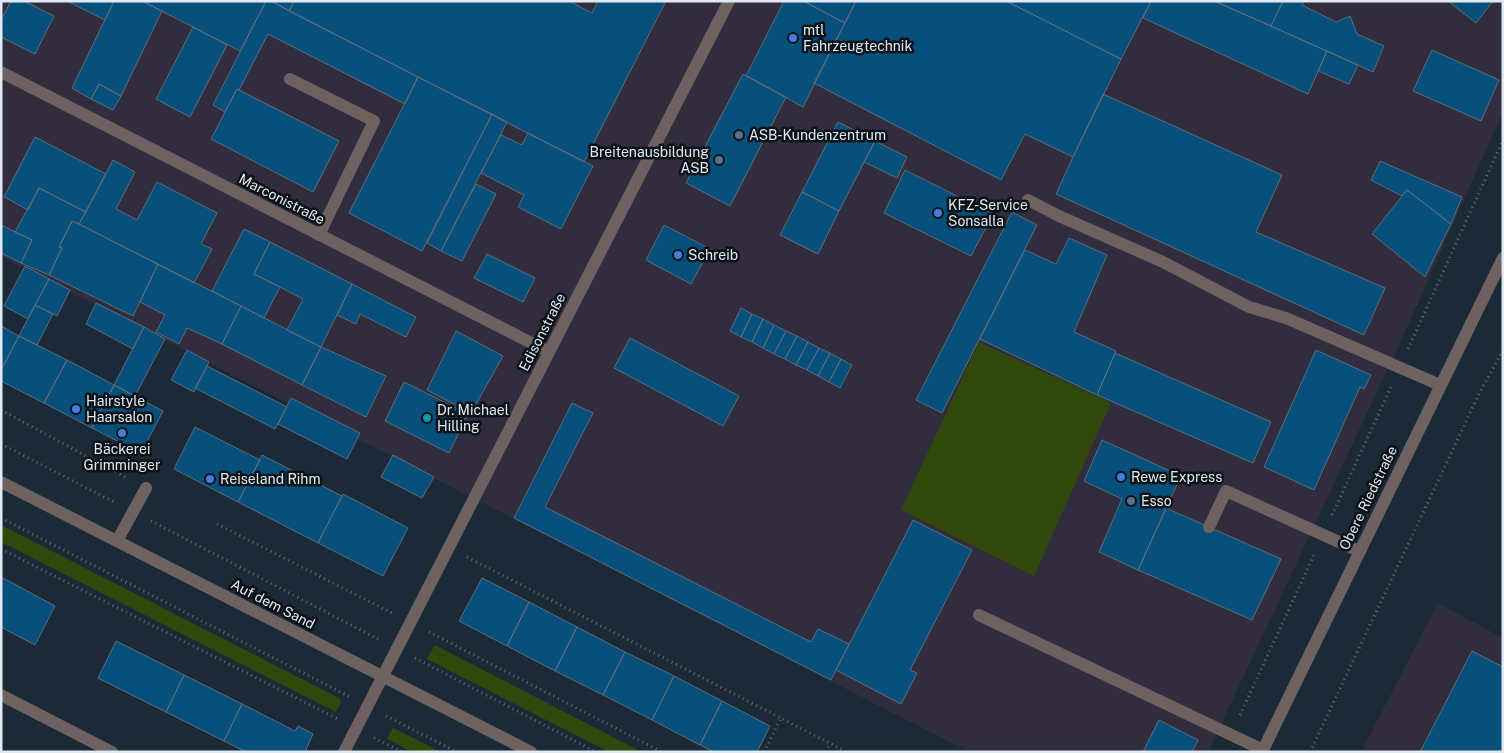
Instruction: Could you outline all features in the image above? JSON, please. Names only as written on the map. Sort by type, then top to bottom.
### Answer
[{"type":"street","name":"Edisonstraße","points":[[344,752],[729,1]]},
{"type":"street","name":"Marconistraße","points":[[1,72],[549,352]]},
{"type":"street","points":[[290,79],[374,121],[319,235]]},
{"type":"street","points":[[1028,200],[1059,216],[1163,262],[1249,307],[1286,318],[1440,385]]},
{"type":"street","name":"Obere Riedstraße","points":[[1263,751],[1503,258]]},
{"type":"street","name":"Auf dem Sand","points":[[1,482],[531,752]]},
{"type":"street","points":[[117,541],[146,488]]},
{"type":"street","points":[[1209,528],[1226,491],[1359,551]]},
{"type":"street","points":[[979,615],[1263,751]]},
{"type":"street","points":[[1,695],[112,752]]},
{"type":"path","points":[[1231,735],[1503,140]]},
{"type":"path","points":[[1310,752],[1480,392],[1503,350]]},
{"type":"path","points":[[1,410],[146,488]]},
{"type":"path","points":[[1,444],[596,752]]},
{"type":"path","points":[[1,518],[457,752]]},
{"type":"path","points":[[217,524],[662,752]]},
{"type":"path","points":[[449,547],[847,752]]},
{"type":"path","points":[[1,549],[402,752]]},
{"type":"path","points":[[764,752],[781,718]]},
{"type":"path","points":[[826,752],[830,743]]},
{"type":"shaded area","points":[[1,1],[1503,1],[1503,112],[1401,341],[1208,752],[969,752],[1,256]]},
{"type":"shaded area","points":[[1438,603],[1503,638],[1503,752],[1361,752]]},
{"type":"green space","points":[[979,342],[1111,403],[1034,576],[901,510]]},
{"type":"green space","points":[[1,525],[339,698],[341,703],[336,712],[1,542]]},
{"type":"green space","points":[[435,645],[642,752],[609,752],[427,659]]},
{"type":"green space","points":[[393,728],[441,752],[412,752],[387,739]]},
{"type":"building","points":[[11,1],[24,1],[54,16],[35,54],[1,37],[1,20]]},
{"type":"building","points":[[67,1],[114,1],[105,20]]},
{"type":"building","points":[[114,1],[142,1],[162,11],[121,96],[99,84],[91,99],[72,88]]},
{"type":"building","points":[[142,1],[266,1],[240,51]]},
{"type":"building","points":[[266,1],[271,1],[418,77],[405,104],[268,34],[239,90],[237,89],[225,112],[213,105]]},
{"type":"building","points":[[271,1],[294,1],[289,11]]},
{"type":"building","points":[[294,1],[569,1],[592,13],[598,1],[666,1],[584,162],[289,11]]},
{"type":"building","points":[[784,1],[803,1],[845,23],[803,107],[746,76]]},
{"type":"building","points":[[803,1],[856,1],[845,23]]},
{"type":"building","points":[[856,1],[1006,1],[1121,59],[1073,157],[1025,134],[1001,180],[814,83]]},
{"type":"building","points":[[1006,1],[1151,1],[1121,59]]},
{"type":"building","points":[[1151,1],[1214,1],[1327,51],[1308,94],[1143,18]]},
{"type":"building","points":[[1214,1],[1283,1],[1271,26]]},
{"type":"building","points":[[1283,1],[1304,1],[1302,5],[1336,22],[1350,16],[1357,34],[1384,46],[1373,72],[1271,26]]},
{"type":"building","points":[[1448,1],[1493,1],[1476,23]]},
{"type":"building","points":[[193,27],[227,45],[190,117],[156,99]]},
{"type":"building","points":[[1432,50],[1499,80],[1481,121],[1413,91]]},
{"type":"building","points":[[1327,51],[1358,65],[1349,84],[1318,71]]},
{"type":"building","name":"ASB-Kundenzentrum","points":[[743,74],[786,97],[730,206],[686,183]]},
{"type":"building","points":[[418,77],[492,114],[422,251],[349,213]]},
{"type":"building","points":[[99,84],[121,96],[113,110],[91,99]]},
{"type":"building","points":[[237,89],[339,141],[313,192],[211,139]]},
{"type":"building","points":[[1103,94],[1282,175],[1256,232],[1385,288],[1364,335],[1056,194]]},
{"type":"building","points":[[492,114],[507,122],[441,251],[427,243]]},
{"type":"building","points":[[838,122],[875,141],[839,211],[802,192]]},
{"type":"building","points":[[528,133],[593,166],[561,229],[518,207],[524,195],[481,173],[501,135],[522,145]]},
{"type":"building","points":[[35,137],[106,174],[86,212],[39,188],[28,210],[4,197]]},
{"type":"building","points":[[875,141],[907,157],[897,178],[864,162]]},
{"type":"building","points":[[113,160],[135,172],[116,209],[137,220],[157,182],[217,213],[201,244],[212,249],[194,283],[79,224]]},
{"type":"building","points":[[1380,161],[1462,197],[1451,224],[1407,190],[1402,196],[1371,180]]},
{"type":"building","name":"KFZ-Service Sonsalla","points":[[905,170],[993,214],[971,256],[884,213]]},
{"type":"building","points":[[476,184],[496,194],[462,261],[441,251]]},
{"type":"building","points":[[39,188],[86,212],[79,224],[72,221],[59,247],[62,248],[49,275],[21,263],[32,240],[15,232]]},
{"type":"building","points":[[1407,190],[1451,224],[1425,277],[1372,234]]},
{"type":"building","points":[[802,192],[839,211],[818,254],[780,235]]},
{"type":"building","points":[[1012,212],[1037,225],[942,413],[916,400]]},
{"type":"building","points":[[72,221],[158,264],[133,316],[49,275],[62,248],[59,247]]},
{"type":"building","points":[[1,225],[32,240],[21,263],[1,253]]},
{"type":"building","name":"Schreib","points":[[664,225],[710,249],[691,284],[646,260]]},
{"type":"building","points":[[244,229],[270,242],[254,274],[280,287],[264,318],[212,291]]},
{"type":"building","points":[[1069,238],[1107,255],[1074,332],[1116,351],[1097,395],[980,339],[1025,250],[1056,264]]},
{"type":"building","points":[[270,242],[352,284],[321,347],[287,330],[303,299],[254,274]]},
{"type":"building","points":[[487,254],[535,278],[523,302],[474,278]]},
{"type":"building","points":[[158,264],[241,306],[222,344],[187,328],[179,344],[156,332],[165,315],[140,302]]},
{"type":"building","points":[[25,266],[49,279],[28,319],[4,306]]},
{"type":"building","points":[[49,279],[70,290],[57,316],[35,305]]},
{"type":"building","points":[[352,284],[416,317],[406,337],[360,314],[356,324],[337,315]]},
{"type":"building","points":[[96,303],[144,327],[133,349],[86,324]]},
{"type":"building","points":[[35,305],[53,314],[37,345],[19,336]]},
{"type":"building","points":[[241,306],[321,347],[302,385],[222,344]]},
{"type":"building","points":[[741,308],[752,314],[741,337],[730,331]]},
{"type":"building","points":[[752,314],[763,319],[752,342],[741,337]]},
{"type":"building","points":[[763,319],[774,325],[763,348],[752,342]]},
{"type":"building","points":[[774,325],[786,331],[774,354],[763,348]]},
{"type":"building","points":[[1,326],[19,336],[1,370]]},
{"type":"building","points":[[144,327],[165,339],[135,396],[114,385]]},
{"type":"building","points":[[456,331],[503,356],[471,413],[427,390]]},
{"type":"building","points":[[786,331],[797,336],[785,359],[774,354]]},
{"type":"building","points":[[19,336],[67,360],[44,403],[1,381],[1,370]]},
{"type":"building","points":[[797,336],[808,342],[796,365],[785,359]]},
{"type":"building","points":[[630,338],[739,396],[723,426],[614,368]]},
{"type":"building","points":[[808,342],[819,348],[807,370],[796,365]]},
{"type":"building","points":[[321,347],[386,376],[366,417],[302,385]]},
{"type":"building","points":[[819,348],[830,353],[818,376],[807,370]]},
{"type":"building","points":[[187,350],[209,362],[194,392],[171,380]]},
{"type":"building","points":[[1316,350],[1371,375],[1364,389],[1360,387],[1314,490],[1264,467]]},
{"type":"building","points":[[830,353],[841,359],[829,382],[818,376]]},
{"type":"building","points":[[1115,353],[1271,422],[1253,463],[1097,395]]},
{"type":"building","points":[[841,359],[852,365],[840,388],[829,382]]},
{"type":"building","points":[[67,360],[114,385],[92,428],[44,403]]},
{"type":"building","points":[[207,366],[287,407],[275,429],[195,388]]},
{"type":"building","name":"Dr. Michael Hilling","points":[[404,382],[468,414],[449,453],[385,421]]},
{"type":"building","points":[[114,385],[163,411],[141,453],[92,428]]},
{"type":"building","points":[[291,398],[360,433],[347,459],[278,424]]},
{"type":"building","points":[[572,403],[593,413],[545,507],[811,642],[818,629],[849,644],[831,680],[514,518]]},
{"type":"building","points":[[195,427],[260,460],[238,502],[174,469]]},
{"type":"building","points":[[1102,440],[1181,476],[1138,570],[1099,552],[1122,499],[1084,481]]},
{"type":"building","points":[[262,455],[342,496],[318,543],[238,502]]},
{"type":"building","points":[[393,455],[434,477],[422,498],[381,477]]},
{"type":"building","points":[[343,494],[408,528],[383,576],[318,543]]},
{"type":"building","points":[[1166,508],[1281,559],[1252,620],[1138,570]]},
{"type":"building","points":[[913,520],[972,550],[910,670],[917,673],[901,704],[836,670]]},
{"type":"building","points":[[1,577],[55,606],[35,645],[1,627]]},
{"type":"building","points":[[482,578],[529,602],[507,646],[459,621]]},
{"type":"building","points":[[529,602],[577,627],[555,671],[507,646]]},
{"type":"building","points":[[577,627],[625,652],[603,695],[555,671]]},
{"type":"building","points":[[116,641],[184,675],[166,712],[98,678]]},
{"type":"building","points":[[1472,651],[1503,667],[1503,752],[1420,752]]},
{"type":"building","points":[[625,652],[674,676],[652,720],[603,695]]},
{"type":"building","points":[[184,675],[242,704],[224,741],[166,712]]},
{"type":"building","points":[[674,676],[722,701],[700,745],[652,720]]},
{"type":"building","points":[[722,701],[770,726],[757,752],[714,752],[700,745]]},
{"type":"building","points":[[242,704],[295,731],[298,726],[313,734],[305,752],[246,752],[224,741]]},
{"type":"building","points":[[1159,720],[1198,740],[1192,752],[1143,752]]},
{"type":"place","name":"mtl Fahrzeugtechnik","points":[[793,38]]},
{"type":"place","name":"ASB-Kundenzentrum","points":[[739,135]]},
{"type":"place","name":"Breitenausbildung ASB","points":[[719,160]]},
{"type":"place","name":"KFZ-Service Sonsalla","points":[[938,213]]},
{"type":"place","name":"Schreib","points":[[678,255]]},
{"type":"place","name":"Hairstyle Haarsalon","points":[[76,409]]},
{"type":"place","name":"Dr. Michael Hilling","points":[[427,418]]},
{"type":"place","name":"Bäckerei Grimminger","points":[[122,433]]},
{"type":"place","name":"Rewe Express","points":[[1121,477]]},
{"type":"place","name":"Reiseland Rihm","points":[[210,479]]},
{"type":"place","name":"Esso","points":[[1131,501]]}]
